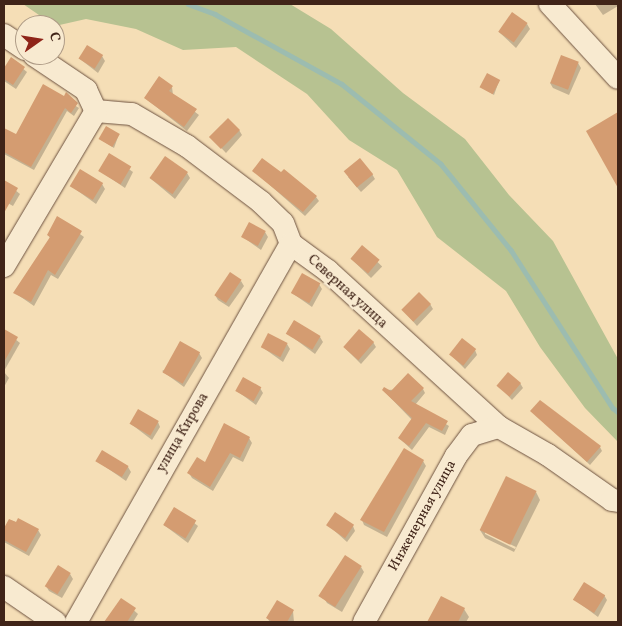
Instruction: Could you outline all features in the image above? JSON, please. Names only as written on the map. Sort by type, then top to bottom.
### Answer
[{"type":"street","points":[[550,4],[618,78]]},
{"type":"street","points":[[4,34],[15,42]]},
{"type":"street","points":[[49,65],[86,90],[96,111]]},
{"type":"street","points":[[96,111],[132,114],[187,146],[261,202],[283,223],[291,244]]},
{"type":"street","points":[[4,266],[96,111]]},
{"type":"street","name":"Северная улица","points":[[291,244],[328,271],[499,427],[548,455],[612,500],[618,501]]},
{"type":"street","name":"улица Кирова","points":[[76,622],[291,244]]},
{"type":"street","name":"Инженерная улица","points":[[364,622],[456,456],[472,435],[499,427]]},
{"type":"street","points":[[4,587],[55,622]]},
{"type":"green space","points":[[23,4],[290,4],[331,29],[403,93],[465,139],[509,195],[553,241],[618,359],[618,442],[585,408],[540,347],[506,291],[437,237],[397,170],[349,140],[307,94],[236,47],[183,50],[136,29],[86,19],[65,24],[65,15],[39,15]]},
{"type":"building","points":[[512,12],[528,23],[514,43],[498,32]]},
{"type":"building","points":[[87,45],[103,55],[95,69],[79,59]]},
{"type":"building","points":[[561,55],[579,62],[568,90],[550,83]]},
{"type":"building","points":[[11,57],[15,60],[15,65],[25,67],[13,85],[4,79],[4,68]]},
{"type":"building","points":[[487,73],[500,80],[493,94],[479,87]]},
{"type":"building","points":[[159,76],[173,86],[169,91],[197,109],[184,127],[144,98]]},
{"type":"building","points":[[43,84],[64,96],[66,92],[78,103],[71,113],[65,108],[31,167],[4,152],[4,128],[16,134]]},
{"type":"building","points":[[618,112],[618,188],[586,131]]},
{"type":"building","points":[[228,118],[240,130],[221,149],[209,137]]},
{"type":"building","points":[[106,126],[120,134],[112,147],[99,139]]},
{"type":"building","points":[[109,153],[131,166],[120,184],[98,171]]},
{"type":"building","points":[[165,156],[188,172],[172,194],[150,178]]},
{"type":"building","points":[[262,158],[281,172],[284,169],[317,196],[303,212],[252,171]]},
{"type":"building","points":[[360,158],[373,174],[357,188],[344,171]]},
{"type":"building","points":[[80,169],[103,183],[93,200],[70,186]]},
{"type":"building","points":[[4,180],[18,188],[4,213]]},
{"type":"building","points":[[57,216],[82,231],[55,275],[48,270],[31,302],[13,293],[50,237],[47,235]]},
{"type":"building","points":[[249,222],[266,231],[258,246],[241,237]]},
{"type":"building","points":[[362,245],[380,260],[368,274],[350,259]]},
{"type":"building","points":[[230,272],[242,280],[226,303],[214,295]]},
{"type":"building","points":[[302,273],[320,283],[309,303],[291,293]]},
{"type":"building","points":[[419,292],[431,304],[413,322],[401,310]]},
{"type":"building","points":[[294,320],[321,336],[312,350],[286,334]]},
{"type":"building","points":[[4,329],[18,337],[4,362]]},
{"type":"building","points":[[359,329],[374,342],[358,360],[343,347]]},
{"type":"building","points":[[268,333],[288,343],[280,357],[261,347]]},
{"type":"building","points":[[462,338],[476,349],[463,366],[449,355]]},
{"type":"building","points":[[180,341],[200,352],[183,384],[163,372]]},
{"type":"building","points":[[508,372],[521,383],[509,397],[496,386]]},
{"type":"building","points":[[408,373],[424,388],[411,401],[448,421],[442,431],[426,423],[409,446],[398,438],[412,418],[382,390],[384,387],[391,391]]},
{"type":"building","points":[[243,377],[261,387],[254,401],[235,391]]},
{"type":"building","points":[[540,400],[601,446],[587,462],[530,411]]},
{"type":"building","points":[[138,409],[159,421],[150,436],[130,424]]},
{"type":"building","points":[[224,423],[250,437],[240,458],[230,453],[210,487],[187,473],[197,457],[205,462]]},
{"type":"building","points":[[404,448],[424,460],[384,532],[360,520]]},
{"type":"building","points":[[102,450],[129,466],[122,477],[95,461]]},
{"type":"building","points":[[506,476],[537,491],[510,545],[480,530]]},
{"type":"building","points":[[174,507],[196,520],[185,538],[163,525]]},
{"type":"building","points":[[335,512],[354,525],[345,538],[326,525]]},
{"type":"building","points":[[18,518],[39,529],[26,552],[4,540],[4,528],[9,519],[16,522]]},
{"type":"building","points":[[345,555],[362,566],[335,607],[318,596]]},
{"type":"building","points":[[58,565],[71,573],[57,594],[45,586]]},
{"type":"building","points":[[584,582],[605,595],[594,613],[573,600]]},
{"type":"building","points":[[441,596],[465,608],[458,622],[427,622]]},
{"type":"building","points":[[121,598],[136,608],[127,622],[104,622]]},
{"type":"building","points":[[277,600],[294,610],[287,622],[273,622],[266,618]]},
{"type":"waterway","points":[[188,4],[215,14],[342,84],[441,164],[511,250],[613,408],[618,412]]}]
